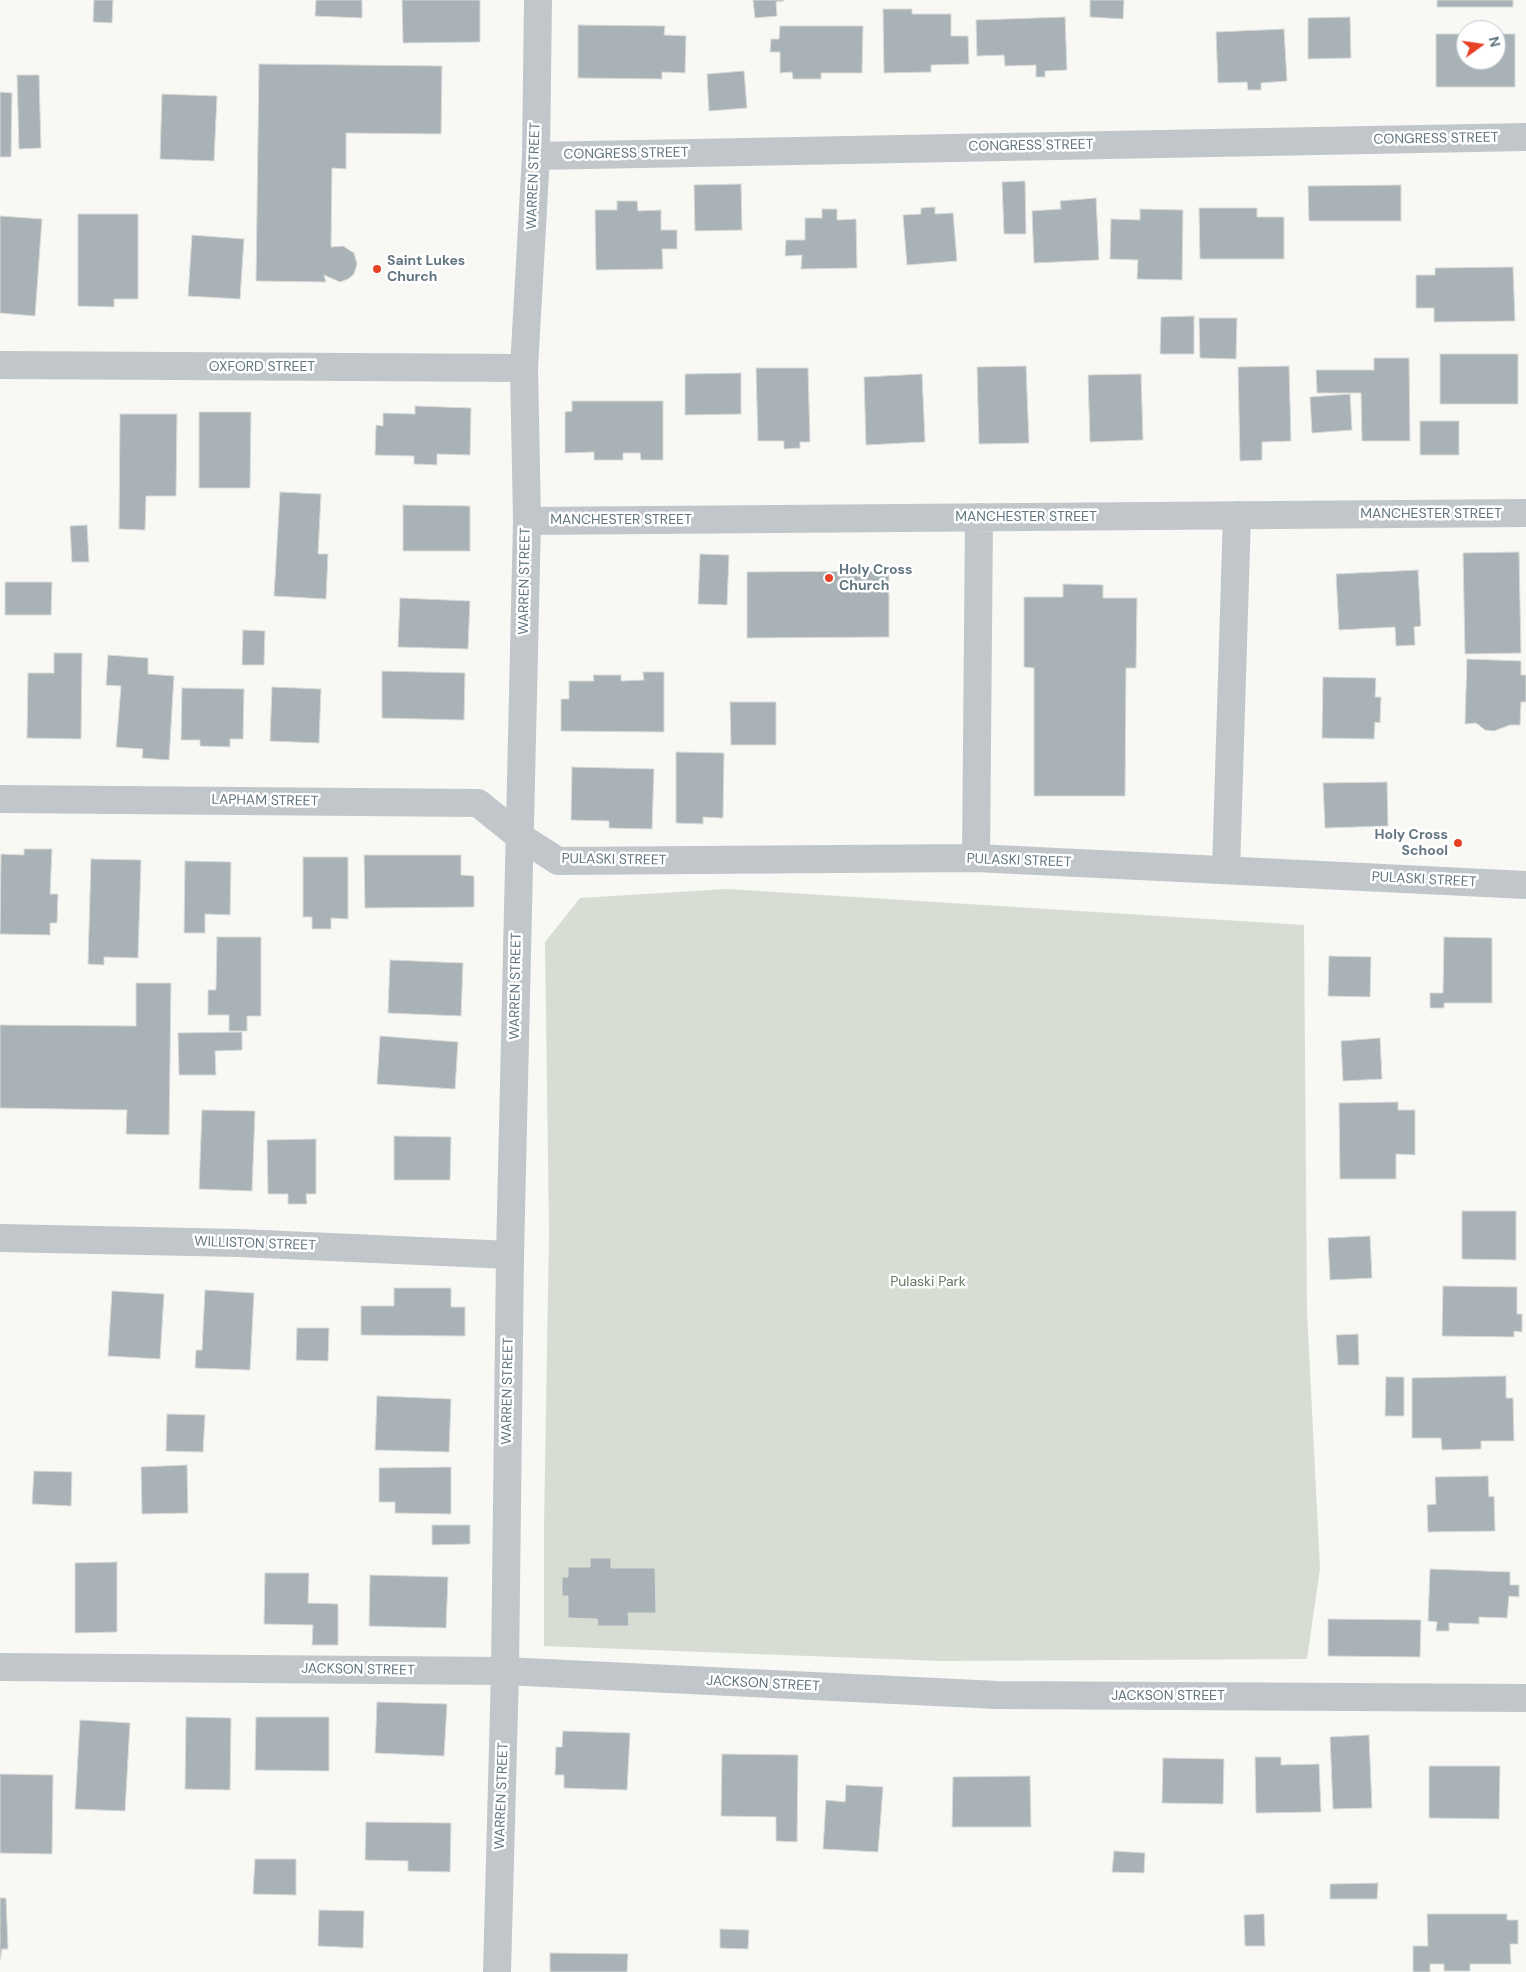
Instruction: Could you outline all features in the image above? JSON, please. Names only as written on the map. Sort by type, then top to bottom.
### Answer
[{"type":"street","name":"WARREN STREET","points":[[497,1972],[505,1671],[510,1255],[527,521],[524,368],[536,156],[538,0]]},
{"type":"street","name":"CONGRESS STREET","points":[[536,156],[1526,137]]},
{"type":"street","name":"OXFORD STREET","points":[[0,365],[524,368]]},
{"type":"street","name":"MANCHESTER STREET","points":[[527,521],[1526,513]]},
{"type":"street","points":[[1226,870],[1237,515]]},
{"type":"street","points":[[976,858],[979,517]]},
{"type":"street","name":"LAPHAM STREET","points":[[0,799],[478,803],[519,836]]},
{"type":"street","name":"PULASKI STREET","points":[[519,836],[558,861],[976,858],[1526,885]]},
{"type":"street","name":"WILLISTON STREET","points":[[0,1238],[240,1243],[510,1255]]},
{"type":"street","name":"JACKSON STREET","points":[[0,1667],[505,1671],[997,1695],[1526,1698]]},
{"type":"green space","name":"Pulaski Park","points":[[727,889],[1304,925],[1307,1312],[1320,1569],[1307,1659],[941,1661],[544,1646],[549,1232],[545,942],[580,898]]},
{"type":"building","points":[[94,0],[113,0],[112,23],[93,22]]},
{"type":"building","points":[[316,0],[362,0],[362,18],[315,16]]},
{"type":"building","points":[[402,0],[480,0],[480,42],[403,43]]},
{"type":"building","points":[[753,0],[784,1],[776,2],[777,16],[755,18]]},
{"type":"building","points":[[1090,0],[1124,0],[1123,19],[1090,17]]},
{"type":"building","points":[[1437,0],[1513,0],[1513,7],[1437,7]]},
{"type":"building","points":[[883,9],[912,9],[912,14],[951,14],[951,36],[968,36],[969,64],[931,65],[931,72],[884,73]]},
{"type":"building","points":[[1065,17],[1067,70],[1045,71],[1045,77],[1036,77],[1036,65],[1005,66],[1004,55],[977,56],[976,20]]},
{"type":"building","points":[[1350,17],[1351,58],[1308,59],[1308,18]]},
{"type":"building","points":[[578,25],[665,26],[664,35],[686,36],[685,73],[662,72],[662,79],[578,78]]},
{"type":"building","points":[[780,26],[863,26],[862,73],[821,73],[821,79],[793,79],[792,72],[780,73],[780,52],[770,52],[771,39],[779,39]]},
{"type":"building","points":[[1284,29],[1287,81],[1261,83],[1261,90],[1248,90],[1247,82],[1218,83],[1216,32]]},
{"type":"building","points":[[1436,34],[1456,34],[1456,70],[1506,70],[1506,34],[1515,34],[1515,87],[1436,87]]},
{"type":"building","points":[[259,64],[442,66],[441,134],[346,133],[346,169],[332,168],[331,247],[343,246],[354,253],[357,264],[354,274],[348,279],[340,282],[324,275],[326,282],[256,281]]},
{"type":"building","points":[[744,71],[747,108],[709,111],[707,74]]},
{"type":"building","points":[[17,75],[39,75],[41,148],[19,149]]},
{"type":"building","points":[[0,92],[12,93],[11,157],[0,157]]},
{"type":"building","points":[[162,94],[217,96],[214,161],[160,159]]},
{"type":"building","points":[[1025,181],[1026,234],[1004,234],[1002,182]]},
{"type":"building","points":[[741,184],[742,230],[695,231],[694,185]]},
{"type":"building","points":[[1401,185],[1401,221],[1309,221],[1308,186]]},
{"type":"building","points":[[1096,198],[1099,260],[1034,263],[1032,211],[1061,209],[1060,201]]},
{"type":"building","points":[[617,201],[637,201],[638,211],[661,210],[661,230],[677,230],[677,249],[662,249],[663,269],[596,270],[595,210],[617,210]]},
{"type":"building","points":[[935,207],[935,214],[953,213],[957,261],[907,265],[903,215],[921,214],[921,208]]},
{"type":"building","points":[[1199,208],[1257,208],[1257,217],[1284,217],[1284,259],[1200,259]]},
{"type":"building","points":[[822,209],[837,209],[837,220],[856,219],[857,268],[801,269],[802,255],[785,256],[786,240],[805,240],[805,218],[822,218]]},
{"type":"building","points":[[1140,209],[1183,210],[1182,280],[1137,279],[1138,260],[1110,259],[1111,219],[1140,220]]},
{"type":"building","points":[[78,214],[138,214],[138,299],[114,299],[114,307],[78,306]]},
{"type":"building","points":[[0,216],[42,219],[35,316],[0,313]]},
{"type":"building","points":[[192,235],[244,239],[240,299],[188,296]]},
{"type":"building","points":[[1513,267],[1515,321],[1434,322],[1434,308],[1416,308],[1416,275],[1435,275],[1435,268]]},
{"type":"building","points":[[1194,316],[1194,354],[1160,354],[1161,317]]},
{"type":"building","points":[[1199,318],[1237,318],[1236,359],[1200,358]]},
{"type":"building","points":[[1440,354],[1518,354],[1518,404],[1440,404]]},
{"type":"building","points":[[1374,358],[1409,358],[1410,441],[1362,441],[1361,393],[1317,393],[1316,370],[1374,370]]},
{"type":"building","points":[[1026,366],[1029,443],[979,444],[977,367]]},
{"type":"building","points":[[1289,366],[1291,441],[1262,442],[1262,460],[1240,461],[1238,367]]},
{"type":"building","points":[[756,368],[808,368],[810,442],[800,442],[800,448],[784,449],[784,441],[758,441]]},
{"type":"building","points":[[741,373],[741,414],[685,415],[685,374]]},
{"type":"building","points":[[922,374],[925,442],[866,445],[864,377]]},
{"type":"building","points":[[1141,374],[1143,440],[1090,442],[1088,375]]},
{"type":"building","points":[[1350,394],[1352,430],[1312,433],[1310,397]]},
{"type":"building","points":[[572,401],[663,401],[663,460],[641,460],[640,453],[623,453],[623,460],[594,460],[594,452],[565,453],[565,412],[572,411]]},
{"type":"building","points":[[415,406],[471,408],[470,455],[437,454],[437,465],[414,464],[414,456],[375,455],[376,425],[383,426],[383,413],[415,414]]},
{"type":"building","points":[[199,412],[251,412],[250,488],[199,488]]},
{"type":"building","points":[[120,414],[177,414],[176,496],[146,496],[145,530],[119,529]]},
{"type":"building","points":[[1420,421],[1459,421],[1459,455],[1420,455]]},
{"type":"building","points":[[280,492],[321,494],[318,554],[328,554],[326,599],[274,596]]},
{"type":"building","points":[[403,505],[470,506],[470,551],[403,551]]},
{"type":"building","points":[[87,525],[89,562],[72,562],[70,526]]},
{"type":"building","points":[[1519,552],[1521,653],[1465,654],[1463,553]]},
{"type":"building","points":[[700,554],[729,555],[727,605],[698,604]]},
{"type":"building","points":[[1418,570],[1421,626],[1414,627],[1415,645],[1396,646],[1395,627],[1339,630],[1336,574]]},
{"type":"building","points":[[889,571],[889,637],[747,638],[747,572]]},
{"type":"building","points":[[5,582],[52,582],[51,615],[5,615]]},
{"type":"building","points":[[1063,584],[1103,585],[1103,598],[1137,598],[1136,668],[1126,668],[1125,796],[1034,796],[1034,668],[1024,667],[1024,597],[1063,597]]},
{"type":"building","points":[[400,598],[470,601],[468,649],[398,647]]},
{"type":"building","points":[[243,630],[265,631],[264,665],[242,665]]},
{"type":"building","points":[[54,653],[82,653],[81,739],[27,738],[28,673],[54,673]]},
{"type":"building","points":[[108,655],[148,658],[148,674],[174,676],[169,760],[142,758],[143,749],[116,747],[121,686],[106,685]]},
{"type":"building","points":[[1467,659],[1521,661],[1521,675],[1526,675],[1526,702],[1521,702],[1520,725],[1510,725],[1494,731],[1485,730],[1476,723],[1465,724]]},
{"type":"building","points":[[382,671],[465,673],[464,720],[382,718]]},
{"type":"building","points":[[643,672],[664,672],[664,732],[561,731],[561,699],[569,699],[569,681],[594,681],[593,675],[621,675],[621,681],[644,680]]},
{"type":"building","points":[[1323,677],[1376,678],[1375,697],[1381,697],[1380,723],[1375,722],[1374,739],[1322,738]]},
{"type":"building","points":[[272,687],[321,689],[319,743],[270,741]]},
{"type":"building","points":[[182,688],[244,689],[243,739],[230,739],[230,747],[200,746],[200,740],[181,740]]},
{"type":"building","points":[[730,702],[776,702],[776,745],[731,745]]},
{"type":"building","points":[[676,752],[724,753],[723,818],[703,817],[703,824],[676,823]]},
{"type":"building","points":[[572,767],[654,769],[652,829],[609,828],[609,821],[571,820]]},
{"type":"building","points":[[1387,782],[1388,826],[1325,828],[1323,783]]},
{"type":"building","points":[[24,849],[52,849],[50,894],[58,894],[57,923],[50,923],[50,935],[0,934],[1,854],[24,855]]},
{"type":"building","points":[[364,855],[461,855],[461,875],[474,876],[474,907],[365,908]]},
{"type":"building","points":[[303,857],[348,857],[348,919],[331,918],[331,929],[312,929],[312,917],[303,917]]},
{"type":"building","points":[[91,859],[141,860],[138,958],[104,957],[104,965],[88,964]]},
{"type":"building","points":[[185,861],[231,862],[230,915],[205,914],[205,933],[184,933]]},
{"type":"building","points":[[217,937],[261,937],[261,1016],[247,1016],[247,1031],[229,1031],[229,1015],[208,1015],[208,990],[216,990]]},
{"type":"building","points":[[1444,937],[1492,938],[1492,1003],[1444,1003],[1444,1008],[1430,1008],[1430,993],[1443,993]]},
{"type":"building","points":[[1329,956],[1371,957],[1370,997],[1328,996]]},
{"type":"building","points":[[390,960],[463,963],[461,1016],[388,1013]]},
{"type":"building","points":[[136,983],[171,983],[169,1135],[126,1134],[127,1110],[0,1108],[0,1025],[136,1026]]},
{"type":"building","points":[[242,1032],[242,1050],[215,1051],[216,1075],[179,1075],[178,1033]]},
{"type":"building","points":[[380,1036],[458,1042],[455,1089],[377,1084]]},
{"type":"building","points":[[1380,1038],[1382,1079],[1343,1081],[1341,1041]]},
{"type":"building","points":[[1398,1102],[1398,1110],[1415,1110],[1415,1155],[1396,1154],[1396,1179],[1340,1179],[1339,1103]]},
{"type":"building","points":[[202,1110],[255,1111],[252,1191],[199,1189]]},
{"type":"building","points":[[394,1136],[451,1137],[450,1180],[394,1180]]},
{"type":"building","points":[[316,1139],[316,1194],[306,1194],[307,1204],[288,1204],[288,1194],[268,1194],[267,1140]]},
{"type":"building","points":[[1462,1211],[1516,1211],[1516,1260],[1462,1259]]},
{"type":"building","points":[[1370,1236],[1372,1278],[1330,1280],[1328,1238]]},
{"type":"building","points":[[1443,1286],[1517,1287],[1517,1314],[1522,1314],[1522,1332],[1514,1331],[1514,1337],[1442,1336]]},
{"type":"building","points":[[394,1288],[451,1288],[451,1307],[465,1307],[465,1336],[361,1335],[361,1306],[394,1306]]},
{"type":"building","points":[[205,1290],[254,1293],[250,1370],[195,1368],[196,1350],[202,1350]]},
{"type":"building","points":[[112,1291],[164,1294],[160,1359],[108,1356]]},
{"type":"building","points":[[297,1328],[329,1328],[328,1361],[296,1360]]},
{"type":"building","points":[[1358,1334],[1359,1365],[1338,1365],[1336,1335]]},
{"type":"building","points":[[1506,1376],[1506,1398],[1513,1398],[1514,1441],[1481,1441],[1481,1449],[1442,1450],[1441,1438],[1412,1438],[1412,1378]]},
{"type":"building","points":[[1386,1377],[1404,1377],[1404,1416],[1385,1416]]},
{"type":"building","points":[[377,1396],[451,1399],[449,1452],[375,1450]]},
{"type":"building","points":[[167,1414],[205,1415],[203,1452],[166,1451]]},
{"type":"building","points":[[187,1465],[188,1513],[142,1514],[141,1467]]},
{"type":"building","points":[[451,1467],[451,1514],[395,1513],[395,1502],[379,1502],[379,1468]]},
{"type":"building","points":[[34,1471],[72,1472],[71,1506],[32,1504]]},
{"type":"building","points":[[1488,1476],[1489,1497],[1494,1496],[1495,1531],[1428,1532],[1427,1505],[1436,1504],[1435,1477]]},
{"type":"building","points":[[432,1525],[470,1525],[470,1544],[432,1545]]},
{"type":"building","points":[[590,1558],[611,1558],[611,1568],[655,1568],[656,1613],[628,1613],[629,1626],[598,1626],[597,1619],[568,1618],[568,1596],[562,1596],[562,1577],[568,1577],[568,1567],[590,1567]]},
{"type":"building","points":[[117,1562],[117,1632],[75,1633],[75,1563]]},
{"type":"building","points":[[1430,1569],[1510,1572],[1510,1585],[1519,1585],[1519,1597],[1509,1596],[1507,1618],[1479,1617],[1479,1624],[1449,1623],[1449,1631],[1436,1631],[1437,1622],[1428,1621]]},
{"type":"building","points":[[265,1573],[309,1573],[308,1603],[338,1604],[338,1645],[312,1645],[313,1625],[264,1624]]},
{"type":"building","points":[[370,1575],[448,1577],[446,1628],[369,1626]]},
{"type":"building","points":[[1328,1619],[1421,1620],[1420,1657],[1328,1656]]},
{"type":"building","points":[[377,1702],[447,1704],[444,1756],[375,1753]]},
{"type":"building","points":[[186,1717],[231,1718],[230,1790],[185,1789]]},
{"type":"building","points":[[256,1717],[329,1717],[329,1771],[255,1770]]},
{"type":"building","points":[[80,1720],[130,1723],[125,1811],[75,1809]]},
{"type":"building","points":[[563,1731],[630,1733],[627,1790],[564,1788],[564,1775],[555,1775],[556,1747],[562,1747]]},
{"type":"building","points":[[1369,1735],[1372,1808],[1333,1809],[1330,1737]]},
{"type":"building","points":[[722,1754],[798,1755],[797,1842],[776,1841],[776,1817],[721,1816]]},
{"type":"building","points":[[1255,1757],[1281,1757],[1281,1765],[1319,1764],[1321,1812],[1256,1813]]},
{"type":"building","points":[[1163,1758],[1224,1759],[1223,1804],[1162,1803]]},
{"type":"building","points":[[1429,1766],[1500,1766],[1499,1819],[1429,1818]]},
{"type":"building","points":[[0,1774],[53,1775],[52,1854],[0,1853]]},
{"type":"building","points":[[1030,1776],[1031,1827],[952,1827],[953,1777]]},
{"type":"building","points":[[846,1785],[883,1787],[878,1852],[823,1849],[826,1800],[845,1802]]},
{"type":"building","points":[[366,1822],[451,1823],[450,1872],[408,1871],[408,1861],[365,1860]]},
{"type":"building","points":[[1114,1851],[1145,1853],[1144,1873],[1112,1872]]},
{"type":"building","points":[[255,1859],[296,1859],[296,1895],[253,1894]]},
{"type":"building","points":[[1378,1883],[1377,1899],[1330,1899],[1330,1884]]},
{"type":"building","points":[[0,1898],[6,1898],[8,1949],[2,1949],[0,1960]]},
{"type":"building","points":[[319,1910],[364,1911],[363,1948],[318,1946]]},
{"type":"building","points":[[1264,1914],[1265,1946],[1245,1946],[1244,1915]]},
{"type":"building","points":[[1427,1914],[1507,1914],[1507,1920],[1518,1920],[1518,1944],[1510,1944],[1511,1964],[1470,1964],[1470,1971],[1444,1971],[1444,1964],[1430,1964],[1430,1972],[1413,1972],[1413,1946],[1428,1946]]},
{"type":"building","points":[[720,1929],[749,1930],[748,1949],[720,1948]]},
{"type":"building","points":[[550,1953],[628,1954],[627,1972],[550,1972]]},
{"type":"place","name":"Saint Lukes Church","points":[[377,269]]},
{"type":"place","name":"Holy Cross Church","points":[[829,578]]},
{"type":"place","name":"Holy Cross School","points":[[1458,843]]}]
